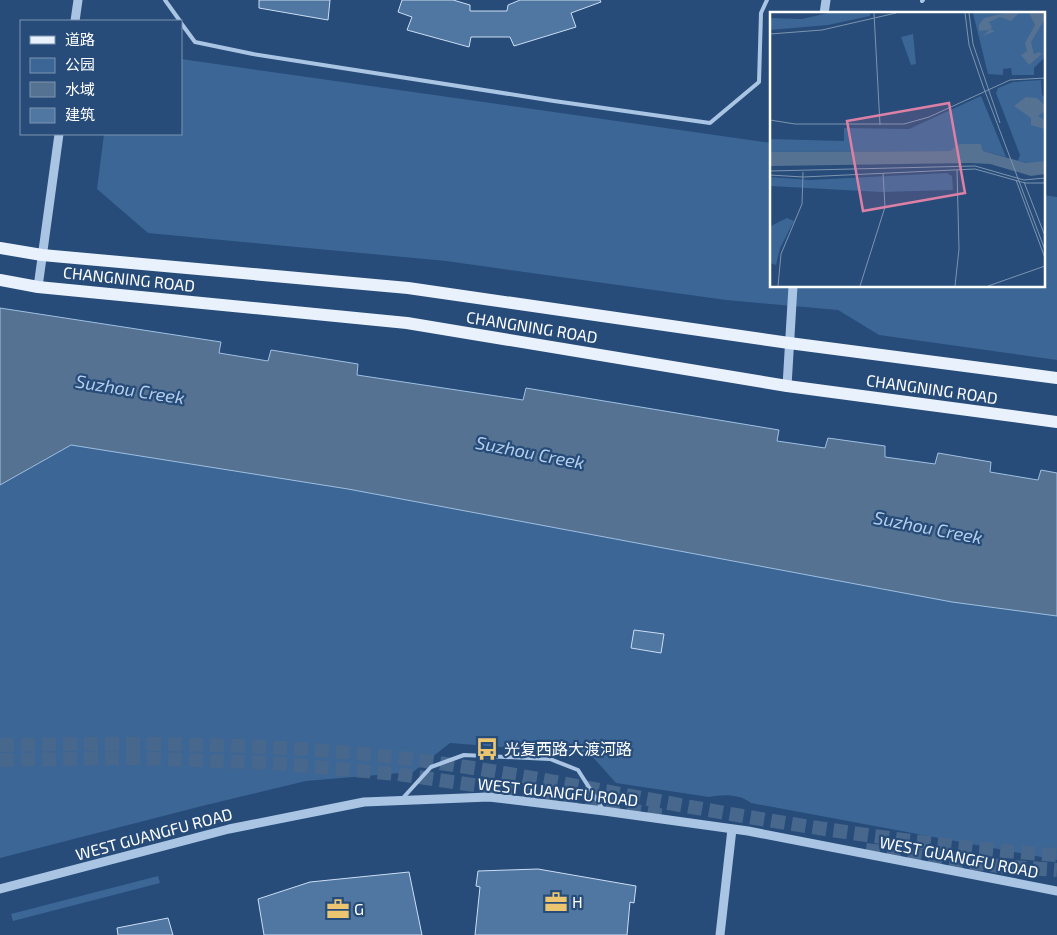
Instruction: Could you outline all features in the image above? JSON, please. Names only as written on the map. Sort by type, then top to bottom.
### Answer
[{"type":"main road","name":"CHANGNING ROAD","points":[[0,248],[42,255],[408,288],[789,343],[1057,378]]},
{"type":"main road","name":"CHANGNING ROAD","points":[[0,280],[38,287],[407,323],[787,386],[1057,422]]},
{"type":"street","points":[[75,20],[78,0]]},
{"type":"street","points":[[38,287],[59,135]]},
{"type":"street","points":[[787,386],[793,288]]},
{"type":"street","name":"WEST GUANGFU ROAD","points":[[0,890],[229,829],[364,802],[488,797],[732,829],[1057,891]]},
{"type":"street","points":[[720,935],[732,829]]},
{"type":"lane","points":[[165,0],[180,20]]},
{"type":"lane","points":[[182,23],[195,42],[253,54],[554,101],[710,123],[759,82],[761,13],[767,0]]},
{"type":"lane","points":[[400,801],[431,767],[464,755],[550,759],[578,770],[604,811]]},
{"type":"green space","points":[[182,59],[770,143],[770,288],[1044,288],[1044,195],[1057,197],[1057,360],[879,335],[838,310],[726,300],[446,261],[148,233],[97,189],[104,135],[182,135]]},
{"type":"green space","points":[[71,445],[348,489],[952,602],[1057,616],[1057,860],[751,803],[737,796],[720,795],[709,797],[616,783],[590,754],[450,743],[413,772],[306,781],[0,858],[0,485]]},
{"type":"green space","points":[[158,876],[160,883],[13,921],[11,914]]},
{"type":"water","name":"Suzhou Creek","points":[[0,308],[221,342],[219,353],[268,361],[271,350],[358,364],[357,375],[523,400],[526,388],[779,430],[777,441],[825,448],[828,438],[885,446],[885,457],[935,464],[938,453],[991,462],[990,472],[1038,480],[1041,470],[1057,473],[1057,616],[952,602],[348,489],[71,445],[0,485]]},
{"type":"building","points":[[259,0],[330,0],[328,20],[259,8]]},
{"type":"building","points":[[402,0],[453,0],[470,5],[470,11],[507,11],[508,5],[520,0],[600,0],[601,2],[571,13],[576,27],[514,46],[510,37],[471,37],[469,47],[407,30],[412,17],[398,12]]},
{"type":"building","points":[[634,630],[664,634],[661,653],[631,648]]},
{"type":"building","name":"H","points":[[538,869],[636,886],[634,903],[630,902],[627,935],[475,935],[480,887],[476,886],[478,871]]},
{"type":"building","name":"G","points":[[409,872],[422,935],[264,935],[258,899],[310,882]]},
{"type":"building","points":[[168,918],[173,935],[118,935],[117,928]]},
{"type":"tunnel","points":[[0,745],[251,746],[401,758],[488,770],[706,810],[826,829],[903,840],[1057,855]]},
{"type":"tunnel","points":[[0,760],[130,758],[272,763],[398,774],[543,795],[665,816]]},
{"type":"tunnel","points":[[866,850],[999,866],[1057,870]]},
{"type":"place","name":"光复西路大渡河路","points":[[487,749]]},
{"type":"place","name":"H","points":[[556,902]]},
{"type":"place","name":"G","points":[[338,909]]}]
